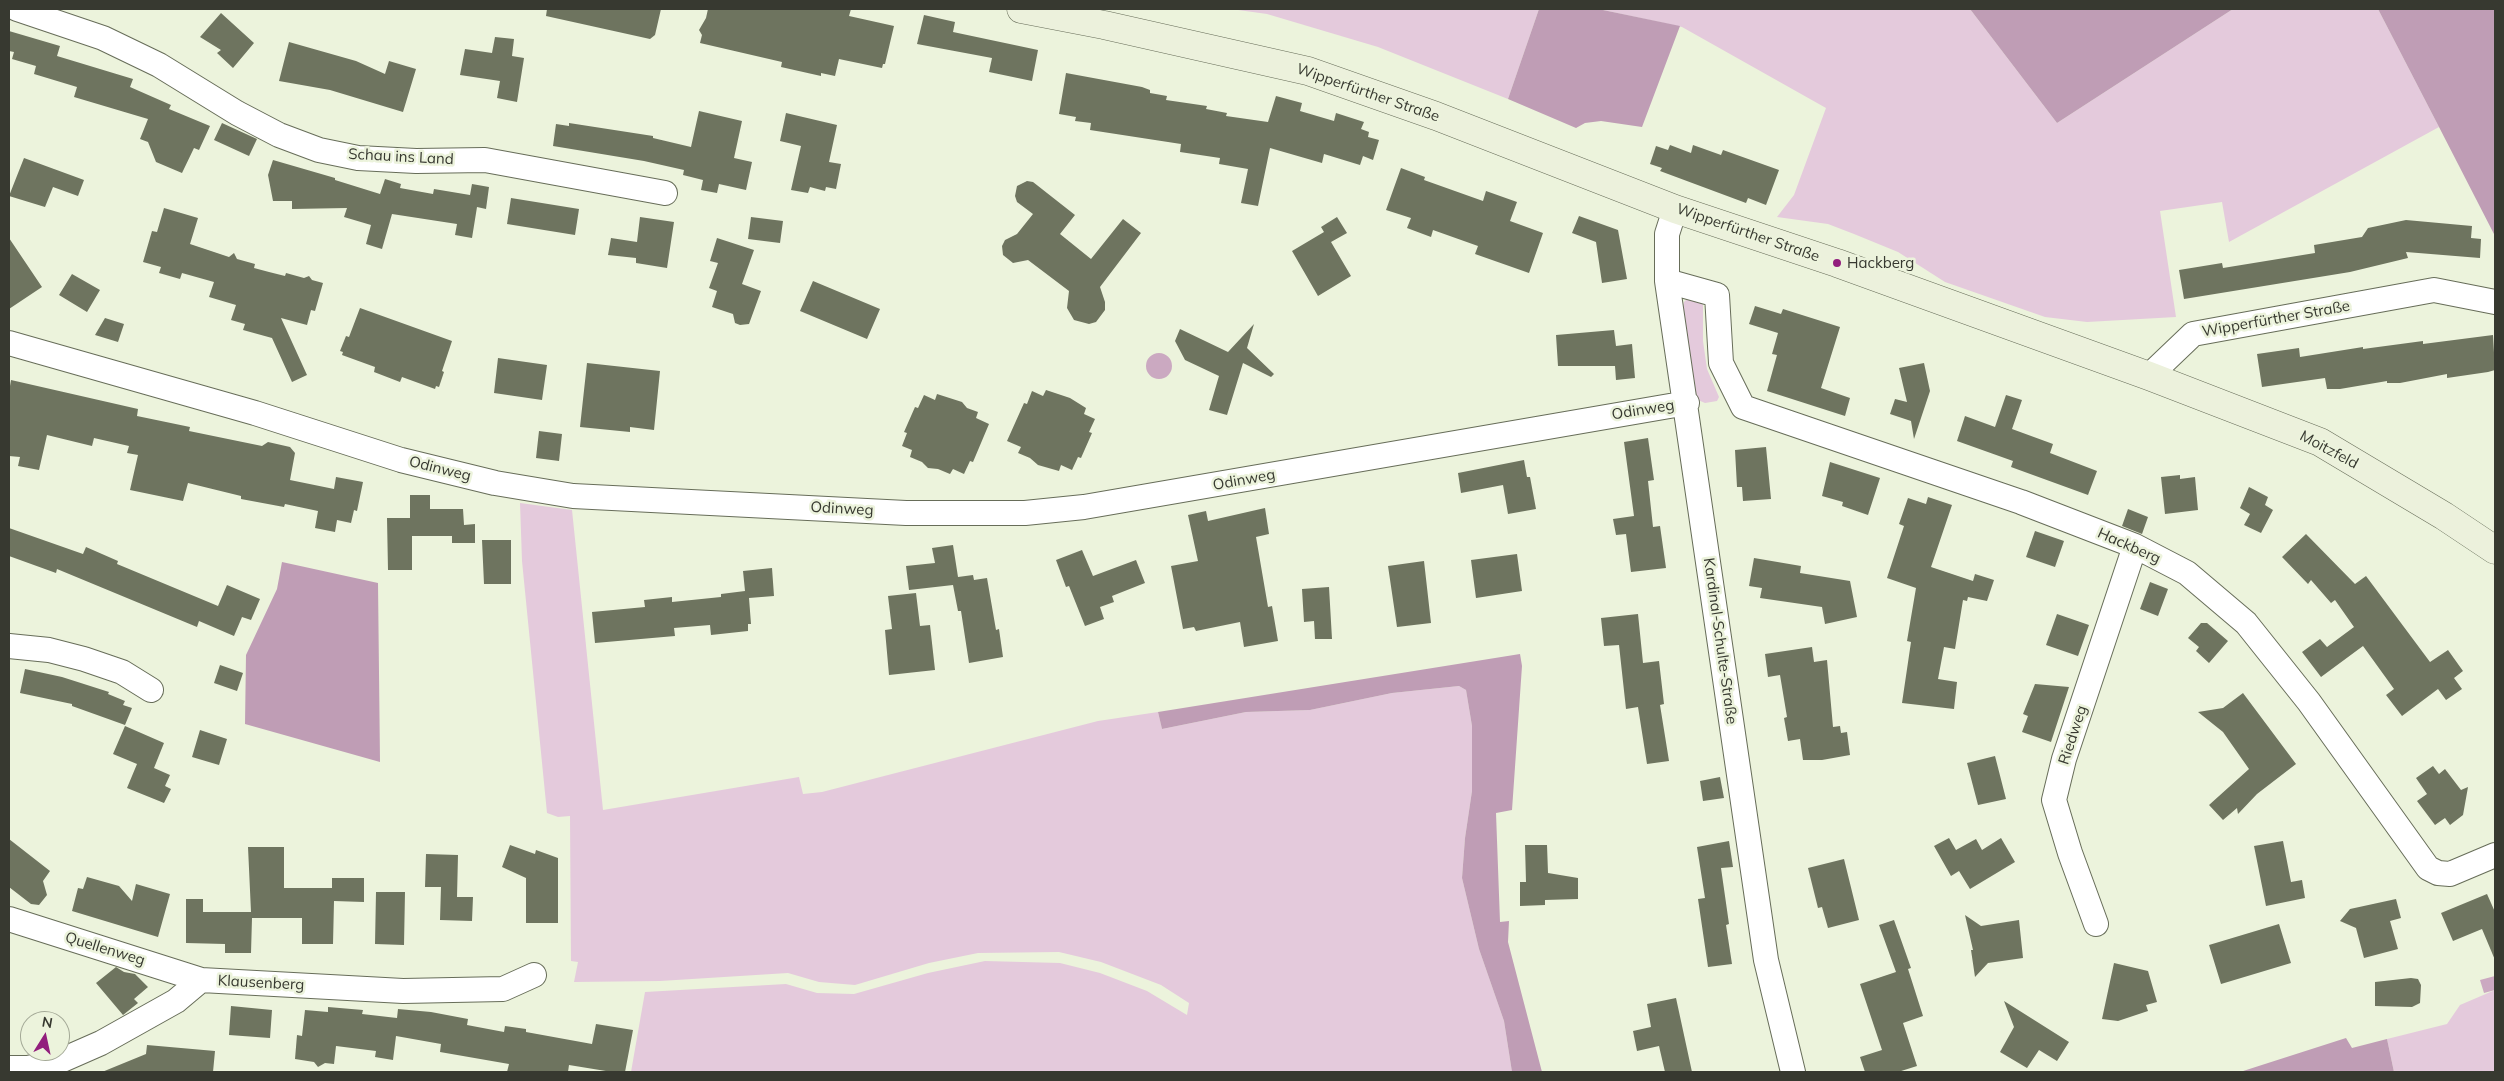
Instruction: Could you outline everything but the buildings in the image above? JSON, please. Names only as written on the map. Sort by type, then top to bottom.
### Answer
[{"type":"main road","name":"Wipperfürther Straße","points":[[1021,9],[1104,25],[1308,71],[1436,116],[1675,209],[1846,266],[2149,376]]},
{"type":"main road","name":"Moitzfeld","points":[[2149,376],[2320,442],[2444,516],[2495,550]]},
{"type":"street","name":"Schau ins Land","points":[[17,9],[103,38],[160,65],[237,114],[271,131],[319,150],[358,158],[416,161],[486,160],[665,193]]},
{"type":"street","name":"Kardinal-Schulte-Straße","points":[[1675,209],[1667,234],[1667,281],[1766,960],[1793,1072]]},
{"type":"street","name":"Hackberg","points":[[1667,281],[1717,295],[1721,363],[1743,407],[2021,502],[2135,546],[2187,574],[2246,623],[2309,702],[2428,868],[2438,873],[2450,874],[2495,855]]},
{"type":"street","name":"Wipperfürther Straße","points":[[2149,376],[2193,334],[2434,290],[2495,302]]},
{"type":"street","name":"Odinweg","points":[[9,342],[254,413],[401,460],[495,483],[573,496],[906,513],[1025,513],[1084,507],[1686,404]]},
{"type":"street","name":"Riedweg","points":[[2096,924],[2070,853],[2054,800],[2064,759],[2135,546]]},
{"type":"street","points":[[9,646],[50,650],[84,659],[122,672],[151,690]]},
{"type":"street","name":"Quellenweg","points":[[9,919],[201,980]]},
{"type":"street","name":"Klausenberg","points":[[9,1068],[28,1068],[60,1061],[101,1043],[176,1001],[201,980],[403,991],[503,989],[534,975]]},
{"type":"shaded area","points":[[1231,9],[1539,9],[1508,99],[1378,47],[1267,14]]},
{"type":"shaded area","points":[[1539,9],[1603,10],[1680,26],[1642,127],[1601,121],[1585,123],[1576,128],[1508,99]]},
{"type":"shaded area","points":[[1570,9],[1970,9],[2057,123],[2233,9],[2378,9],[2439,127],[2229,242],[2222,202],[2160,211],[2176,317],[2087,322],[2045,317],[1945,282],[1898,252],[1828,224],[1777,217],[1794,195],[1826,108],[1682,27],[1603,10]]},
{"type":"shaded area","points":[[1970,9],[2233,9],[2057,123]]},
{"type":"shaded area","points":[[2378,9],[2495,9],[2495,236],[2439,127]]},
{"type":"shaded area","points":[[1690,296],[1697,297],[1703,305],[1703,341],[1707,369],[1719,397],[1717,401],[1705,403],[1698,400],[1693,383],[1683,308],[1684,302]]},
{"type":"shaded area","points":[[1159,353],[1168,357],[1172,366],[1168,375],[1159,379],[1150,375],[1146,366],[1150,357]]},
{"type":"shaded area","points":[[520,503],[572,510],[603,810],[799,777],[803,794],[822,792],[1098,721],[1158,712],[1162,729],[1246,712],[1310,710],[1392,693],[1459,686],[1466,690],[1472,726],[1472,791],[1465,838],[1462,878],[1479,949],[1504,1021],[1512,1072],[631,1072],[645,992],[786,984],[817,993],[854,994],[928,973],[985,961],[1060,963],[1100,973],[1147,991],[1187,1015],[1189,1003],[1161,985],[1101,962],[1059,952],[978,953],[929,963],[855,985],[819,982],[788,973],[660,981],[574,982],[578,962],[571,961],[570,816],[558,817],[547,813],[522,561]]},
{"type":"shaded area","points":[[282,562],[378,583],[380,762],[245,724],[246,655],[277,589]]},
{"type":"shaded area","points":[[1520,654],[1522,666],[1512,810],[1496,813],[1500,922],[1509,921],[1508,942],[1542,1072],[1512,1072],[1504,1021],[1479,949],[1462,878],[1465,838],[1472,791],[1472,726],[1466,690],[1459,686],[1392,693],[1310,710],[1246,712],[1162,729],[1158,712]]},
{"type":"shaded area","points":[[2495,976],[2495,990],[2484,993],[2480,980]]},
{"type":"shaded area","points":[[2495,990],[2495,1072],[2394,1072],[2387,1039],[2447,1024],[2460,1005]]},
{"type":"shaded area","points":[[2346,1038],[2352,1048],[2387,1039],[2394,1072],[2240,1072]]},
{"type":"place","name":"Hackberg","points":[[1837,263]]}]
